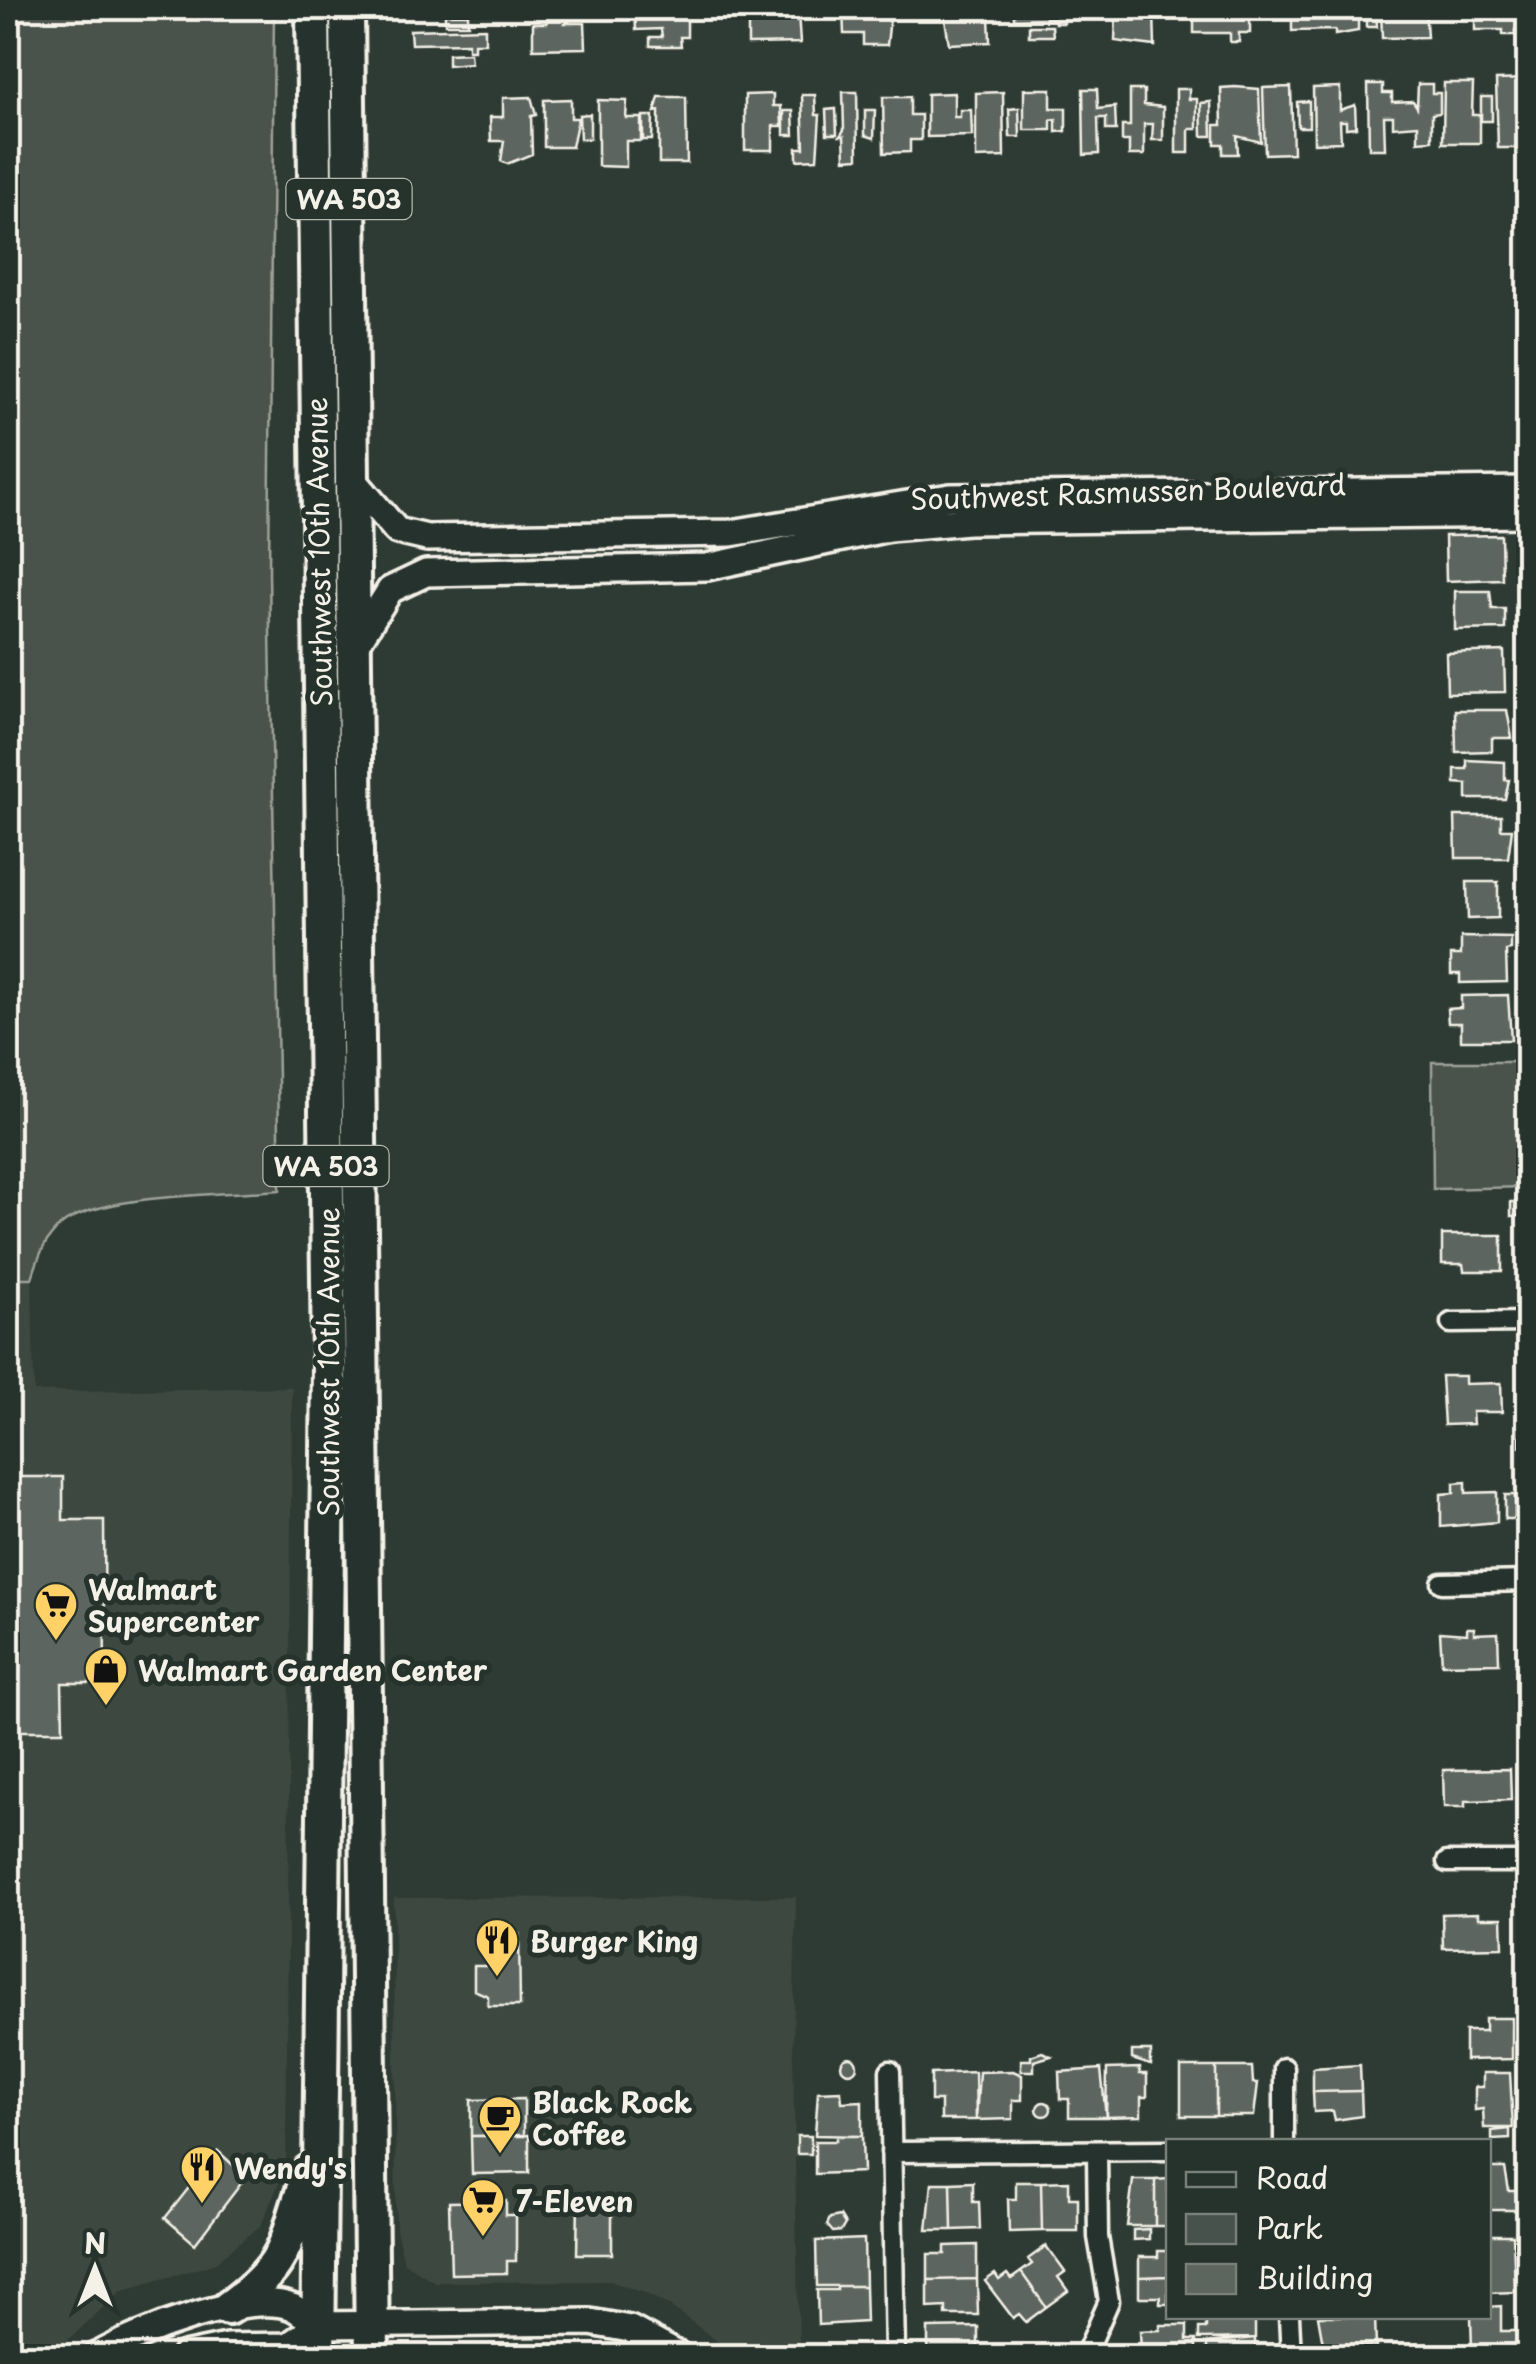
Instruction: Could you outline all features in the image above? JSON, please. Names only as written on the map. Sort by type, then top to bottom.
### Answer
[{"type":"highway","name":"Southwest 10th Avenue","points":[[313,8],[329,1365],[318,2341]]},
{"type":"highway","name":"Southwest 10th Avenue","points":[[347,8],[372,2340]]},
{"type":"highway","points":[[228,2308],[270,2273],[289,2244],[298,2202],[320,2144]]},
{"type":"street","name":"Southwest Rasmussen Boulevard","points":[[352,478],[397,531],[427,538],[731,533],[950,497],[1528,490]]},
{"type":"street","name":"Southwest Rasmussen Boulevard","points":[[352,650],[390,590],[426,573],[708,567],[889,528],[968,521],[1528,514]]},
{"type":"street","points":[[1451,1323],[1528,1322]]},
{"type":"street","points":[[1442,1582],[1528,1581]]},
{"type":"street","points":[[1447,1862],[1528,1862]]},
{"type":"street","points":[[1284,2068],[1284,2139]]},
{"type":"street","points":[[890,2071],[895,2356]]},
{"type":"street","points":[[891,2152],[1166,2150]]},
{"type":"street","points":[[1085,2356],[1104,2321],[1108,2301],[1098,2237],[1097,2151]]},
{"type":"street","points":[[97,2356],[164,2324],[228,2308],[290,2306],[318,2341]]},
{"type":"street","points":[[1290,2319],[1291,2356]]},
{"type":"street","points":[[184,2356],[228,2347],[610,2324],[650,2337],[680,2356]]},
{"type":"shaded area","points":[[8,1278],[32,1278],[34,1392],[292,1387],[286,2167],[261,2225],[213,2264],[121,2291],[51,2356],[8,2356]]},
{"type":"shaded area","points":[[796,1897],[793,2057],[799,2356],[737,2356],[673,2308],[610,2281],[435,2282],[404,2263],[396,2229],[394,1898]]},
{"type":"green space","points":[[8,8],[274,8],[269,573],[280,1190],[133,1201],[79,1215],[50,1237],[32,1278],[8,1278]]},
{"type":"green space","points":[[1432,1062],[1528,1062],[1528,1187],[1433,1189]]},
{"type":"building","points":[[485,8],[485,11],[419,11]]},
{"type":"building","points":[[548,8],[571,8],[571,19],[566,23],[585,23],[586,48],[533,49],[533,23],[547,23]]},
{"type":"building","points":[[635,8],[687,8],[687,37],[680,37],[681,46],[650,46],[650,37],[662,37],[661,29],[636,30]]},
{"type":"building","points":[[755,8],[803,8],[798,12],[800,43],[748,44],[748,17],[755,17]]},
{"type":"building","points":[[891,8],[887,45],[863,45],[863,34],[844,34],[843,9]]},
{"type":"building","points":[[956,8],[979,8],[965,11],[965,17],[989,16],[990,42],[949,44],[944,13],[960,17]]},
{"type":"building","points":[[1014,8],[1073,8],[1073,18],[1064,18],[1064,23],[1055,23],[1054,18],[1014,19]]},
{"type":"building","points":[[1132,8],[1165,8],[1154,11],[1155,46],[1115,41],[1116,14],[1125,14],[1125,9]]},
{"type":"building","points":[[1194,8],[1250,8],[1250,33],[1239,33],[1239,42],[1230,42],[1230,33],[1194,33]]},
{"type":"building","points":[[1305,8],[1358,14],[1358,31],[1335,35],[1335,30],[1292,31],[1292,14],[1305,14]]},
{"type":"building","points":[[1381,8],[1425,8],[1427,37],[1382,38]]},
{"type":"building","points":[[1475,8],[1528,8],[1528,30],[1503,35],[1503,30],[1475,30]]},
{"type":"building","points":[[1376,9],[1377,27],[1366,27],[1366,10]]},
{"type":"building","points":[[445,14],[468,14],[468,24],[445,24]]},
{"type":"building","points":[[1029,26],[1052,26],[1053,36],[1029,36]]},
{"type":"building","points":[[485,28],[485,43],[474,43],[474,50],[468,50],[468,43],[411,44],[410,30]]},
{"type":"building","points":[[470,53],[471,63],[448,65],[448,54]]},
{"type":"building","points":[[1528,79],[1528,100],[1523,100],[1524,148],[1498,148],[1496,80]]},
{"type":"building","points":[[1444,83],[1473,83],[1472,115],[1480,115],[1480,143],[1443,143]]},
{"type":"building","points":[[1368,84],[1383,84],[1383,93],[1392,93],[1392,102],[1413,101],[1417,107],[1418,84],[1432,84],[1432,93],[1440,93],[1440,113],[1432,114],[1432,140],[1418,141],[1418,125],[1393,127],[1393,116],[1384,116],[1385,149],[1369,149]]},
{"type":"building","points":[[1291,87],[1293,153],[1265,154],[1263,88]]},
{"type":"building","points":[[1340,87],[1340,110],[1355,105],[1356,127],[1346,128],[1346,121],[1340,121],[1341,142],[1314,143],[1313,88]]},
{"type":"building","points":[[1221,88],[1259,89],[1261,142],[1237,136],[1238,154],[1223,154],[1223,144],[1215,144],[1215,125],[1222,125]]},
{"type":"building","points":[[1024,89],[1051,89],[1051,108],[1066,108],[1066,131],[1056,132],[1056,119],[1051,120],[1051,130],[1024,130]]},
{"type":"building","points":[[1083,89],[1097,89],[1098,109],[1115,107],[1116,130],[1106,130],[1106,118],[1098,118],[1099,154],[1084,155]]},
{"type":"building","points":[[1176,89],[1189,89],[1189,99],[1197,99],[1197,129],[1189,129],[1189,153],[1176,153]]},
{"type":"building","points":[[1130,90],[1144,90],[1144,105],[1163,107],[1163,140],[1152,140],[1153,124],[1144,124],[1144,155],[1129,155],[1129,141],[1122,141],[1122,126],[1130,126]]},
{"type":"building","points":[[843,92],[857,92],[858,158],[845,159],[844,136],[840,136],[844,130]]},
{"type":"building","points":[[1003,92],[1004,157],[976,158],[976,93]]},
{"type":"building","points":[[954,93],[954,117],[960,117],[960,110],[971,110],[972,136],[927,137],[927,94]]},
{"type":"building","points":[[773,94],[773,106],[781,106],[782,126],[773,126],[773,150],[745,150],[745,95]]},
{"type":"building","points":[[802,95],[815,95],[816,115],[820,115],[817,159],[797,160],[797,148],[804,148]]},
{"type":"building","points":[[531,97],[536,115],[531,116],[532,154],[507,164],[501,161],[504,141],[491,141],[490,117],[503,117],[503,98]]},
{"type":"building","points":[[659,97],[686,97],[687,163],[659,163],[659,111],[655,112]]},
{"type":"building","points":[[883,97],[910,97],[910,115],[921,115],[921,140],[910,140],[910,152],[884,153]]},
{"type":"building","points":[[1481,97],[1492,97],[1492,121],[1481,121]]},
{"type":"building","points":[[571,99],[571,118],[578,118],[572,147],[544,147],[544,100]]},
{"type":"building","points":[[598,100],[627,101],[626,118],[641,118],[641,141],[626,141],[626,167],[598,166]]},
{"type":"building","points":[[1309,101],[1309,127],[1298,127],[1297,102]]},
{"type":"building","points":[[1211,102],[1212,136],[1202,136],[1201,103]]},
{"type":"building","points":[[1019,108],[1020,137],[1010,137],[1009,109]]},
{"type":"building","points":[[836,109],[837,134],[827,134],[826,110]]},
{"type":"building","points":[[865,110],[875,110],[874,138],[865,135]]},
{"type":"building","points":[[784,111],[793,111],[794,135],[784,135]]},
{"type":"building","points":[[590,114],[590,139],[580,139],[579,115]]},
{"type":"building","points":[[643,116],[653,116],[652,140],[643,140]]},
{"type":"building","points":[[1501,535],[1502,579],[1446,581],[1445,536]]},
{"type":"building","points":[[1455,591],[1490,591],[1492,609],[1505,609],[1505,629],[1455,630]]},
{"type":"building","points":[[1504,651],[1505,692],[1447,693],[1446,653]]},
{"type":"building","points":[[1455,710],[1507,710],[1512,738],[1492,738],[1492,751],[1456,752]]},
{"type":"building","points":[[1467,760],[1505,762],[1505,780],[1509,780],[1505,799],[1467,799],[1467,784],[1455,783],[1455,769],[1467,769]]},
{"type":"building","points":[[1455,816],[1501,816],[1501,829],[1512,829],[1508,858],[1456,858]]},
{"type":"building","points":[[1467,882],[1498,882],[1498,918],[1468,919]]},
{"type":"building","points":[[1461,937],[1511,938],[1511,950],[1506,951],[1507,982],[1460,983],[1460,974],[1451,974],[1451,955],[1461,955]]},
{"type":"building","points":[[1508,995],[1511,1040],[1461,1040],[1461,1023],[1448,1023],[1447,1009],[1461,1008],[1461,996]]},
{"type":"building","points":[[1511,1202],[1527,1202],[1528,1216],[1511,1216]]},
{"type":"building","points":[[1442,1235],[1502,1235],[1502,1271],[1464,1271],[1463,1264],[1442,1264]]},
{"type":"building","points":[[1441,1376],[1465,1376],[1465,1384],[1501,1383],[1502,1412],[1472,1412],[1473,1424],[1444,1425]]},
{"type":"building","points":[[1520,1422],[1528,1422],[1528,1446],[1520,1446]]},
{"type":"building","name":"Walmart Supercenter","points":[[8,1477],[63,1477],[63,1520],[104,1520],[105,1683],[62,1683],[63,1731],[8,1731]]},
{"type":"building","points":[[1466,1482],[1466,1493],[1497,1492],[1497,1522],[1441,1527],[1441,1494],[1454,1493],[1454,1483]]},
{"type":"building","points":[[1505,1495],[1515,1495],[1515,1519],[1505,1519]]},
{"type":"building","points":[[1467,1628],[1474,1628],[1474,1634],[1498,1633],[1499,1663],[1442,1664],[1440,1632],[1467,1634]]},
{"type":"building","points":[[1510,1769],[1511,1800],[1465,1801],[1465,1807],[1444,1807],[1443,1770]]},
{"type":"building","points":[[1478,1913],[1478,1918],[1502,1918],[1503,1947],[1443,1948],[1442,1914]]},
{"type":"building","name":"Burger King","points":[[481,1927],[501,1927],[501,1935],[519,1934],[520,2006],[488,2006],[488,1996],[474,1990],[474,1966],[486,1966]]},
{"type":"building","points":[[1485,2018],[1512,2018],[1512,2059],[1465,2060],[1465,2031],[1485,2031]]},
{"type":"building","points":[[1132,2051],[1151,2051],[1151,2065],[1132,2059]]},
{"type":"building","points":[[1042,2052],[1051,2056],[1034,2061],[1034,2071],[1021,2071],[1021,2060],[1031,2060],[1031,2056]]},
{"type":"building","points":[[849,2057],[857,2065],[849,2073],[841,2065]]},
{"type":"building","points":[[1360,2065],[1361,2091],[1313,2092],[1313,2068]]},
{"type":"building","points":[[1181,2067],[1216,2067],[1216,2116],[1181,2116]]},
{"type":"building","points":[[1216,2067],[1252,2067],[1253,2083],[1258,2083],[1254,2116],[1216,2116]]},
{"type":"building","points":[[1140,2068],[1140,2074],[1147,2074],[1147,2097],[1141,2097],[1141,2116],[1106,2117],[1107,2069]]},
{"type":"building","points":[[1101,2069],[1106,2117],[1069,2117],[1069,2099],[1060,2099],[1059,2072]]},
{"type":"building","points":[[1013,2071],[1022,2075],[1022,2100],[1013,2100],[1013,2119],[976,2120],[979,2072]]},
{"type":"building","points":[[975,2072],[976,2120],[941,2120],[941,2101],[931,2101],[931,2074]]},
{"type":"building","points":[[1483,2073],[1510,2073],[1513,2128],[1484,2128],[1483,2109],[1475,2110],[1475,2087],[1483,2087]]},
{"type":"building","points":[[841,2091],[842,2102],[862,2101],[862,2136],[815,2135],[818,2092]]},
{"type":"building","points":[[1361,2091],[1362,2116],[1335,2120],[1333,2111],[1314,2112],[1313,2092]]},
{"type":"building","points":[[524,2099],[524,2136],[471,2136],[471,2100]]},
{"type":"building","points":[[1044,2102],[1051,2109],[1044,2116],[1037,2109]]},
{"type":"building","points":[[1510,2129],[1510,2139],[1492,2140],[1492,2131]]},
{"type":"building","name":"Black Rock Coffee","points":[[529,2135],[529,2173],[472,2174],[471,2136]]},
{"type":"building","points":[[797,2136],[811,2136],[811,2154],[797,2154]]},
{"type":"building","points":[[836,2136],[862,2136],[863,2172],[815,2174],[815,2141],[836,2141]]},
{"type":"building","name":"Wendy's","points":[[218,2151],[246,2177],[195,2244],[165,2218]]},
{"type":"building","points":[[1491,2168],[1505,2168],[1509,2191],[1519,2191],[1519,2210],[1491,2210]]},
{"type":"building","points":[[1166,2179],[1166,2226],[1155,2226],[1155,2180]]},
{"type":"building","points":[[1133,2180],[1155,2180],[1155,2226],[1127,2226]]},
{"type":"building","points":[[1069,2181],[1069,2198],[1078,2198],[1078,2231],[1042,2231],[1041,2182]]},
{"type":"building","points":[[973,2182],[980,2229],[952,2230],[951,2183]]},
{"type":"building","points":[[1016,2182],[1041,2182],[1042,2231],[1009,2232],[1008,2199],[1016,2199]]},
{"type":"building","points":[[932,2183],[951,2183],[952,2230],[927,2230]]},
{"type":"building","name":"7-Eleven","points":[[506,2201],[506,2215],[516,2215],[516,2261],[507,2261],[507,2273],[451,2274],[449,2202]]},
{"type":"building","name":"7-Eleven","points":[[578,2202],[612,2202],[612,2254],[577,2254]]},
{"type":"building","points":[[840,2216],[845,2224],[841,2231],[833,2232],[827,2225],[830,2218]]},
{"type":"building","points":[[1149,2229],[1149,2239],[1133,2240],[1133,2230]]},
{"type":"building","points":[[1491,2235],[1513,2235],[1515,2292],[1491,2293]]},
{"type":"building","points":[[864,2239],[865,2286],[817,2286],[816,2241]]},
{"type":"building","points":[[977,2245],[977,2279],[928,2280],[928,2254],[945,2254],[945,2246]]},
{"type":"building","points":[[1046,2246],[1065,2272],[1058,2277],[1068,2291],[1046,2307],[1021,2272],[1032,2264],[1028,2259]]},
{"type":"building","points":[[1158,2251],[1166,2251],[1166,2276],[1139,2277],[1139,2257],[1158,2257]]},
{"type":"building","points":[[1021,2272],[1046,2307],[1026,2322],[1019,2314],[1013,2318],[985,2281],[995,2274],[999,2280],[1007,2274],[1011,2279]]},
{"type":"building","points":[[1166,2276],[1166,2304],[1160,2304],[1160,2297],[1139,2297],[1139,2277]]},
{"type":"building","points":[[977,2279],[978,2315],[946,2315],[946,2307],[928,2308],[928,2280]]},
{"type":"building","points":[[837,2286],[865,2286],[866,2322],[818,2325],[817,2290],[837,2290]]},
{"type":"building","points":[[1501,2306],[1501,2331],[1519,2331],[1520,2349],[1472,2349],[1471,2319],[1491,2319],[1491,2307]]},
{"type":"building","points":[[1206,2319],[1255,2319],[1255,2338],[1199,2339],[1199,2328],[1206,2328]]},
{"type":"building","points":[[1319,2319],[1375,2319],[1376,2347],[1323,2344]]},
{"type":"building","points":[[1160,2325],[1187,2325],[1187,2340],[1196,2340],[1196,2351],[1141,2352],[1140,2331],[1160,2330]]},
{"type":"building","points":[[978,2327],[978,2354],[928,2355],[928,2328]]},
{"type":"building","points":[[1255,2338],[1255,2356],[1207,2356],[1207,2343]]},
{"type":"building","points":[[1196,2351],[1196,2356],[1141,2356],[1141,2352]]},
{"type":"place","name":"Walmart Supercenter","points":[[56,1642]]},
{"type":"place","name":"Walmart Garden Center","points":[[106,1707]]},
{"type":"place","name":"Burger King","points":[[497,1978]]},
{"type":"place","name":"Black Rock Coffee","points":[[500,2155]]},
{"type":"place","name":"Wendy's","points":[[202,2205]]},
{"type":"place","name":"7-Eleven","points":[[483,2238]]}]
